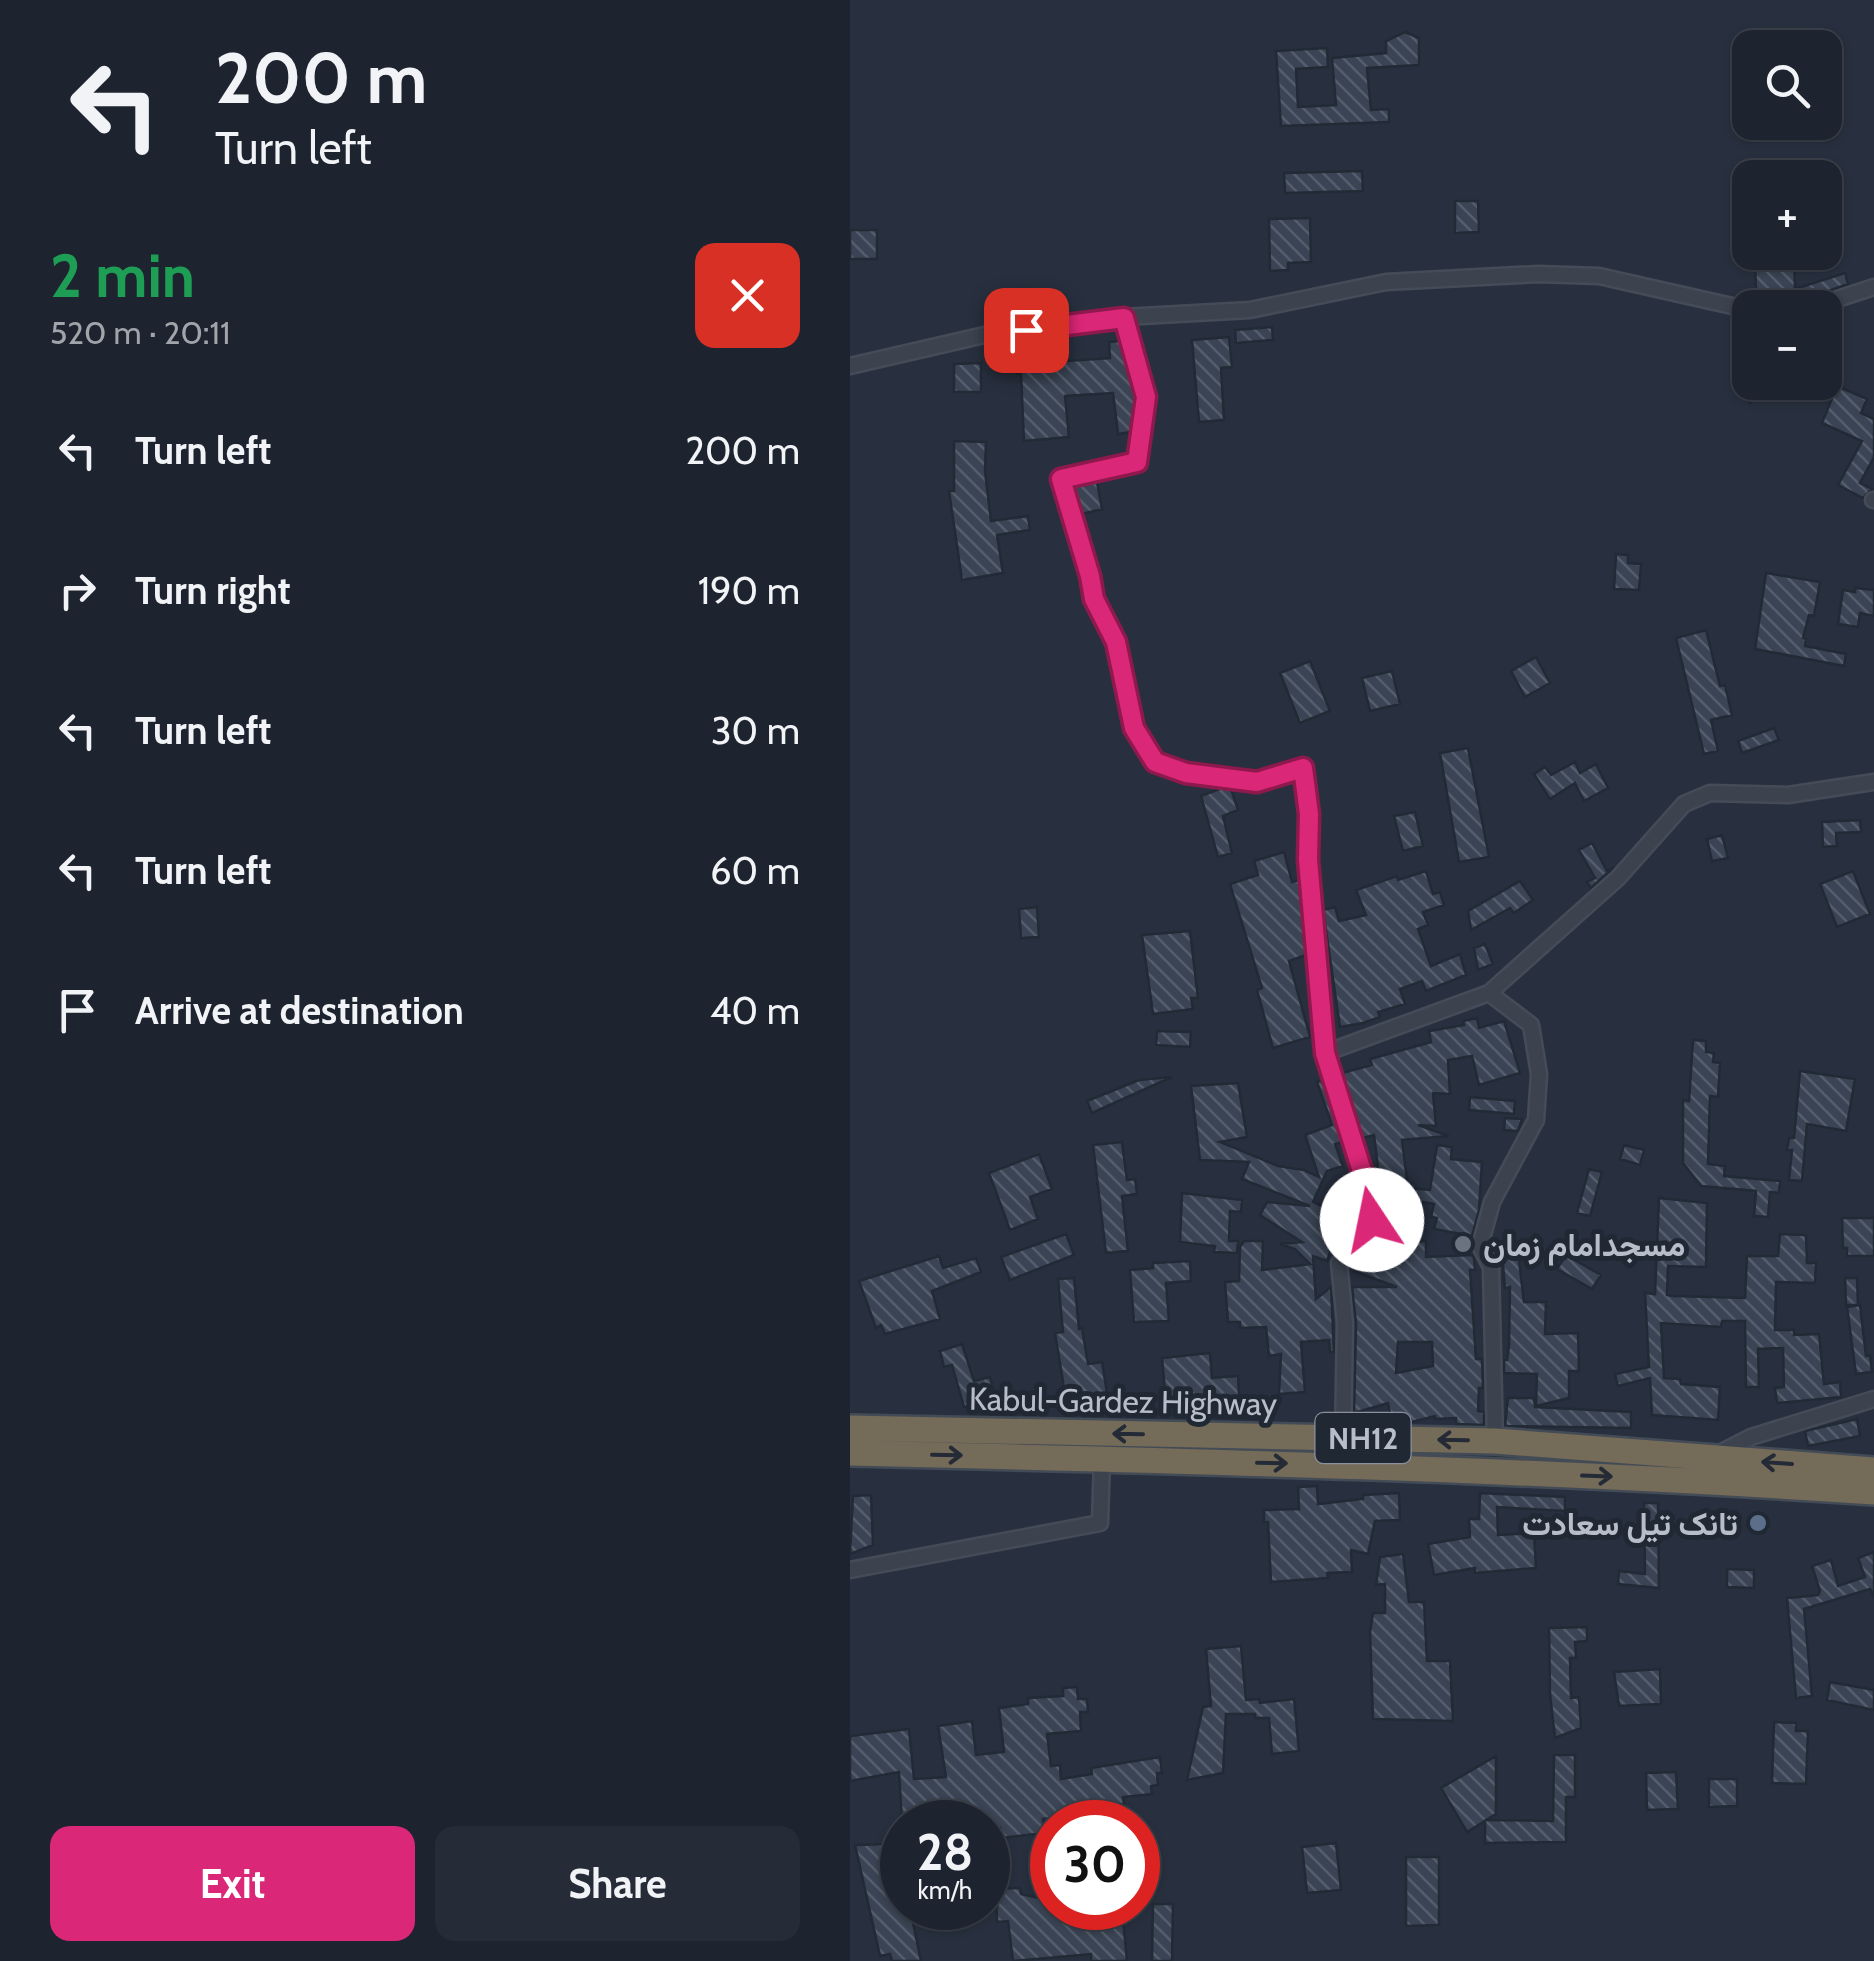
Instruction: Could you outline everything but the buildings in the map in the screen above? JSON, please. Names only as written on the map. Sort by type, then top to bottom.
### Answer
[{"type":"highway","name":"Kabul-Gardez Highway","points":[[850,1428],[1495,1441],[1874,1470]]},
{"type":"highway","name":"Kabul-Gardez Highway","points":[[850,1453],[1324,1464],[1702,1480],[1874,1492]]},
{"type":"street","points":[[850,366],[994,334],[1124,318],[1250,310],[1386,282],[1538,274],[1598,276],[1732,306]]},
{"type":"street","points":[[1842,298],[1874,287]]},
{"type":"street","points":[[1124,318],[1146,397],[1137,462],[1061,479],[1094,599],[1116,642],[1134,728],[1155,762],[1186,773],[1257,782],[1303,768],[1325,1053],[1366,1184],[1372,1220],[1340,1263],[1346,1323],[1343,1438]]},
{"type":"street","points":[[1325,1053],[1490,993],[1618,878],[1684,804],[1710,794],[1788,795],[1874,782]]},
{"type":"street","points":[[1490,993],[1531,1025],[1538,1074],[1536,1120],[1492,1202],[1480,1246],[1491,1267],[1495,1441]]},
{"type":"street","points":[[1708,1459],[1751,1436],[1874,1399]]},
{"type":"street","points":[[850,1570],[1100,1523],[1102,1459]]},
{"type":"place","name":"مسجدامام زمان","points":[[1463,1244]]},
{"type":"place","name":"تانک تیل سعادت","points":[[1758,1523]]},
{"type":"route","points":[[1026,330],[1124,318],[1132,344],[1146,397],[1137,462],[1061,479],[1094,599],[1116,642],[1134,728],[1144,746],[1155,762],[1186,773],[1257,782],[1303,768],[1325,1053],[1366,1184],[1372,1220]]}]
